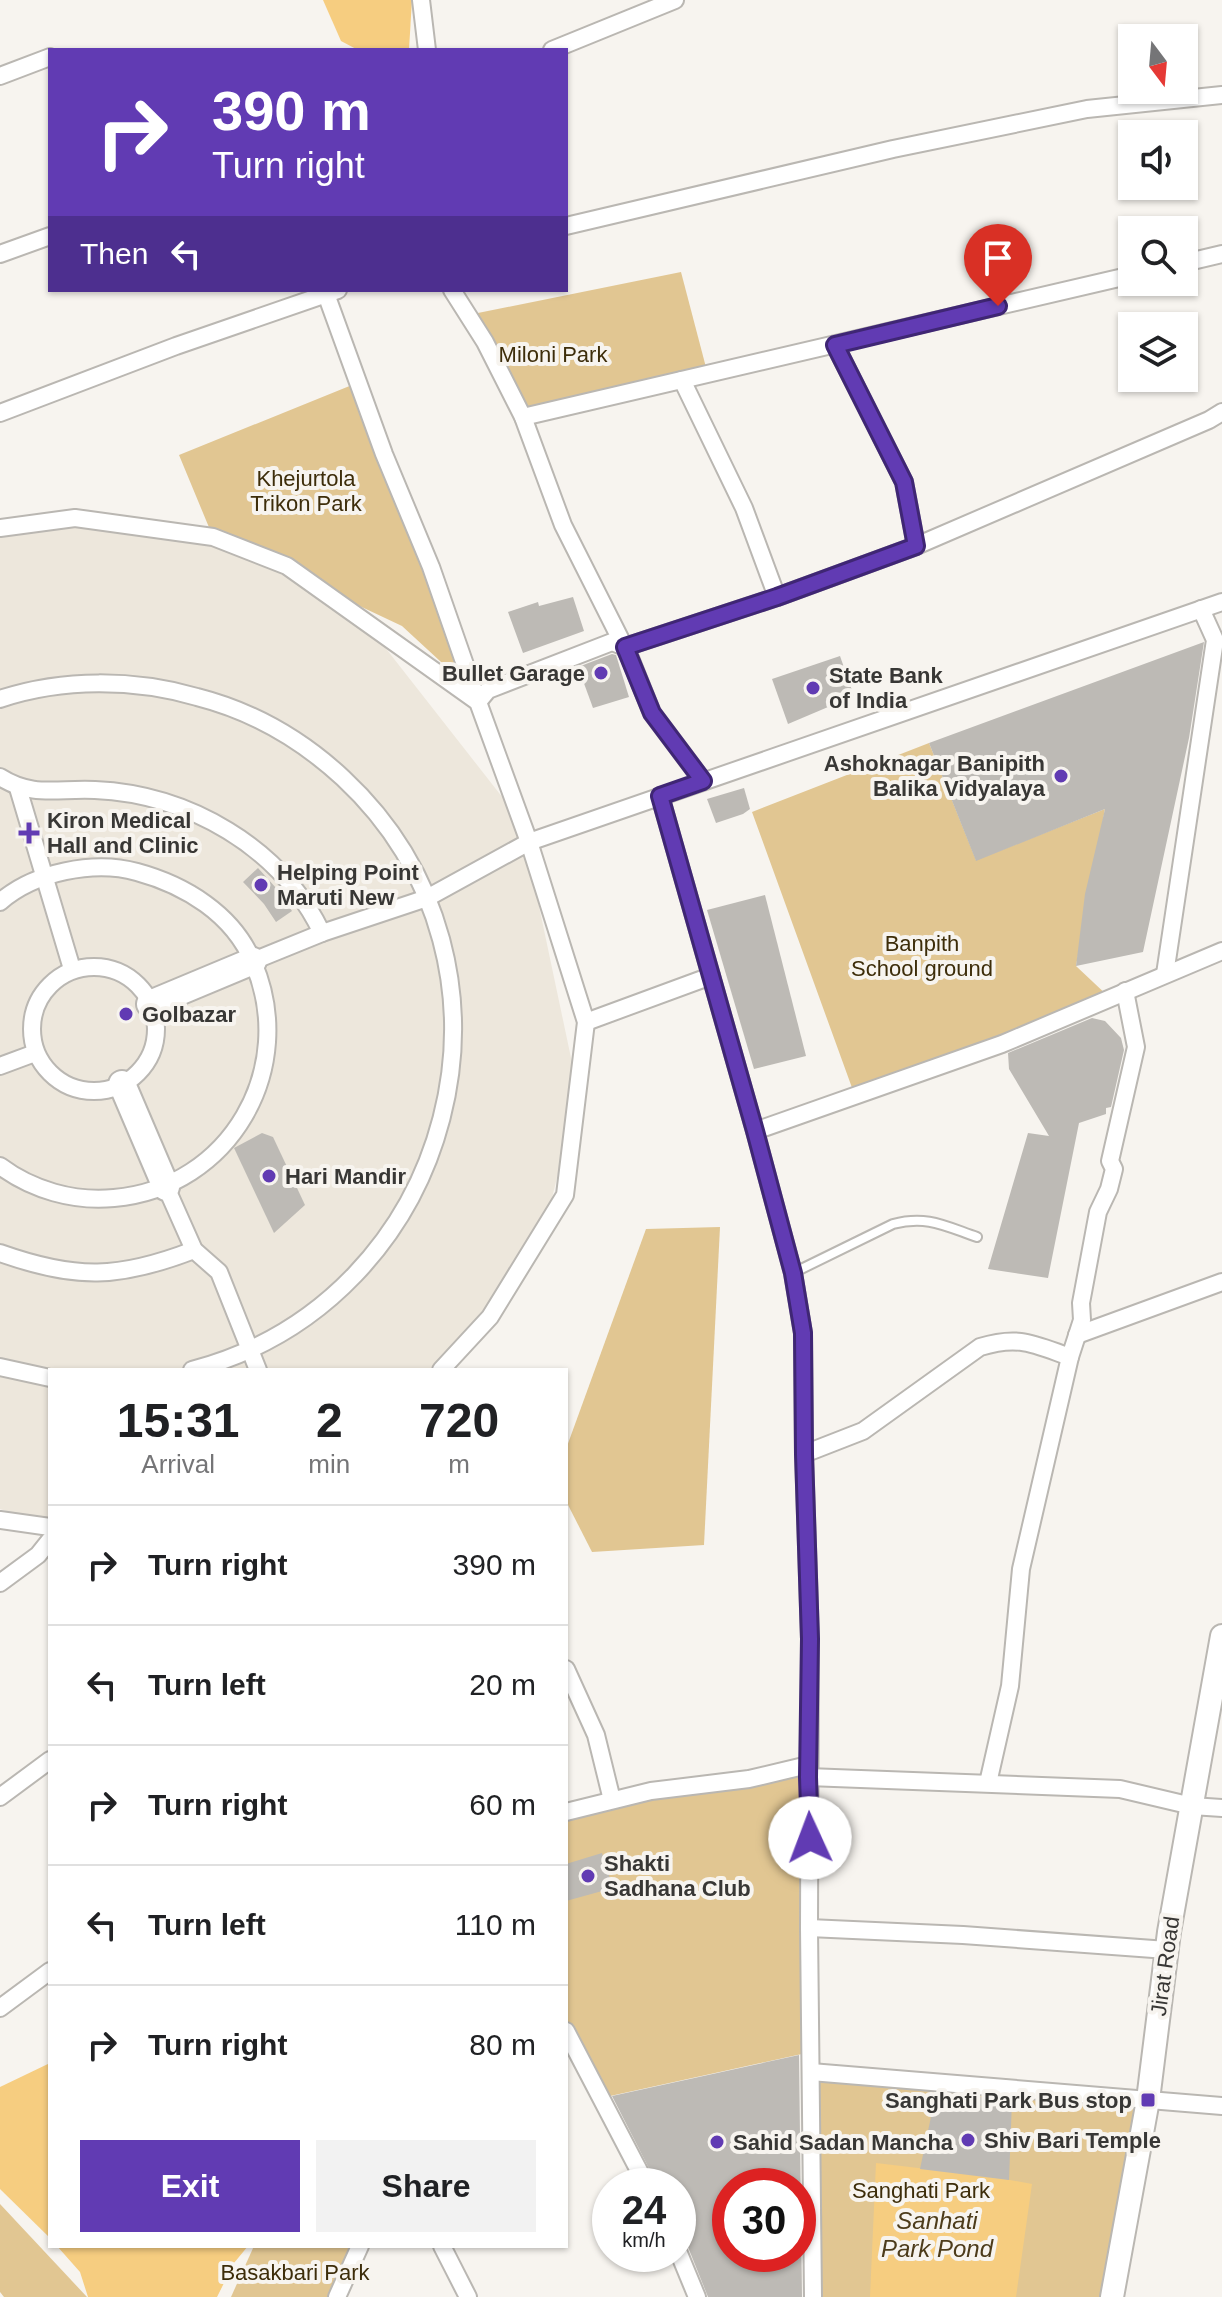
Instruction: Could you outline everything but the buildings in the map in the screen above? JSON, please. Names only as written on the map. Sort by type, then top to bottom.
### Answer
[{"type":"main road","points":[[150,1004],[253,961]]},
{"type":"main road","points":[[122,1084],[166,1187]]},
{"type":"main road","name":"Jirat Road","points":[[1112,2297],[1148,2100],[1167,1950],[1222,1636]]},
{"type":"street","points":[[421,0],[427,48]]},
{"type":"street","points":[[557,48],[675,0]]},
{"type":"street","points":[[0,76],[48,58]]},
{"type":"street","points":[[568,226],[893,149],[1087,109],[1222,95]]},
{"type":"street","points":[[0,254],[48,237]]},
{"type":"street","points":[[1198,260],[1222,254]]},
{"type":"street","points":[[523,417],[1118,278]]},
{"type":"street","points":[[0,413],[176,346],[332,292],[384,454],[431,567],[529,842],[586,1022],[565,1195],[490,1317],[443,1368]]},
{"type":"street","points":[[453,292],[485,342],[523,417],[563,525],[625,647],[652,713],[703,781]]},
{"type":"street","points":[[835,345],[904,482],[916,546]]},
{"type":"street","points":[[682,380],[744,508],[777,597]]},
{"type":"street","points":[[478,702],[488,690],[612,642],[625,647],[777,597],[916,546],[1222,412]]},
{"type":"street","points":[[0,528],[75,518],[213,537],[287,566],[478,702]]},
{"type":"street","points":[[253,961],[322,933],[427,898],[529,842],[1222,602]]},
{"type":"street","points":[[1165,974],[1215,640],[1201,609]]},
{"type":"street","points":[[0,699],[61,686],[132,684],[174,690],[215,701],[255,718],[304,746],[358,792],[409,860],[441,937],[454,1018],[453,1059],[437,1140],[402,1214],[351,1279],[320,1306],[250,1350],[198,1368]]},
{"type":"street","points":[[0,777],[18,788],[39,792],[95,790],[153,798],[203,816],[249,844],[281,873],[311,910],[322,933]]},
{"type":"street","points":[[18,788],[72,969]]},
{"type":"street","points":[[660,796],[793,1273],[803,1333],[810,1639],[808,1771],[812,1868],[809,1928],[813,2297]]},
{"type":"street","points":[[0,902],[44,877],[85,868],[126,869],[167,880],[203,901],[232,929],[253,961],[267,1007],[267,1051],[257,1094],[235,1133],[204,1164],[166,1187],[133,1197],[99,1200],[65,1196],[32,1185],[0,1166]]},
{"type":"street","points":[[755,1131],[1002,1044],[1222,951]]},
{"type":"street","points":[[109,967],[141,985],[150,1004],[157,1018],[152,1055],[128,1083],[93,1093],[58,1081],[35,1053],[31,1019],[45,989],[72,969],[109,967]]},
{"type":"street","points":[[586,1022],[711,976]]},
{"type":"street","points":[[988,1783],[1010,1686],[1021,1569],[1070,1357],[1082,1320],[1081,1303],[1098,1212],[1114,1169],[1110,1161],[1136,1047],[1125,991]]},
{"type":"street","points":[[0,1066],[35,1053]]},
{"type":"street","points":[[166,1187],[194,1250],[219,1272],[257,1368]]},
{"type":"street","points":[[0,1253],[39,1267],[98,1274],[151,1267],[194,1250]]},
{"type":"street","points":[[1077,1335],[1222,1282]]},
{"type":"street","points":[[804,1454],[863,1431],[980,1347],[1022,1340],[1070,1357]]},
{"type":"street","points":[[0,1367],[48,1378]]},
{"type":"street","points":[[0,1520],[48,1527]]},
{"type":"street","points":[[0,1583],[38,1555],[48,1542]]},
{"type":"street","points":[[568,1673],[596,1735],[612,1800]]},
{"type":"street","points":[[0,1797],[48,1761]]},
{"type":"street","points":[[568,1811],[651,1791],[808,1771],[861,1781],[1120,1789],[1192,1806],[1222,1808]]},
{"type":"street","points":[[809,1928],[963,1935],[1167,1950]]},
{"type":"street","points":[[0,2008],[48,1972]]},
{"type":"street","points":[[568,2035],[638,2168]]},
{"type":"street","points":[[811,2072],[1222,2106]]},
{"type":"street","points":[[337,2297],[359,2248]]},
{"type":"street","points":[[443,2248],[468,2297]]},
{"type":"street","points":[[687,2272],[697,2297]]},
{"type":"lane","points":[[793,1273],[893,1224],[910,1219],[927,1219],[977,1237]]},
{"type":"shaded area","points":[[110,523],[213,537],[362,618],[521,821],[578,1091],[544,1231],[445,1366],[48,1368],[48,1524],[0,1509],[0,528]]},
{"type":"green space","name":"Miloni Park","points":[[681,272],[708,375],[523,417],[468,315]]},
{"type":"green space","name":"Khejurtola Trikon Park","points":[[352,385],[466,685],[402,626],[213,537],[179,455]]},
{"type":"green space","name":"Banpith School ground","points":[[929,743],[976,860],[1105,809],[1076,966],[1110,998],[855,1096],[752,812]]},
{"type":"green space","points":[[720,1227],[704,1545],[592,1552],[568,1505],[568,1444],[646,1229]]},
{"type":"green space","points":[[808,1765],[811,2052],[601,2098],[568,2034],[568,1815]]},
{"type":"green space","name":"Sanghati Park","points":[[811,2072],[1148,2100],[1113,2297],[813,2297],[813,2272],[816,2272],[816,2168],[812,2168]]},
{"type":"green space","points":[[0,2204],[87,2297],[4,2297],[0,2292]]},
{"type":"green space","name":"Basakbari Park","points":[[253,2248],[359,2248],[337,2297],[231,2297]]},
{"type":"water","points":[[323,0],[412,0],[409,48],[354,48],[341,41]]},
{"type":"water","points":[[48,2064],[48,2236],[0,2189],[0,2087]]},
{"type":"water","name":"Sanhati Park Pond","points":[[876,2163],[1032,2184],[1016,2297],[870,2297]]},
{"type":"water","points":[[59,2248],[246,2248],[234,2263],[217,2297],[88,2297],[80,2272]]},
{"type":"place","name":"Bullet Garage","points":[[601,673]]},
{"type":"place","name":"State Bank of India","points":[[813,688]]},
{"type":"place","name":"Ashoknagar Banipith Balika Vidyalaya","points":[[1061,776]]},
{"type":"place","name":"Kiron Medical Hall and Clinic","points":[[29,833]]},
{"type":"place","name":"Helping Point Maruti New","points":[[261,885]]},
{"type":"place","name":"Golbazar","points":[[126,1014]]},
{"type":"place","name":"Hari Mandir","points":[[269,1176]]},
{"type":"place","name":"Shakti Sadhana Club","points":[[588,1876]]},
{"type":"place","name":"Sanghati Park Bus stop","points":[[1148,2100]]},
{"type":"place","name":"Shiv Bari Temple","points":[[968,2140]]},
{"type":"place","name":"Sahid Sadan Mancha","points":[[717,2142]]},
{"type":"route","points":[[810,1838],[810,1639],[803,1333],[793,1273],[660,796],[703,781],[652,713],[625,647],[777,597],[916,546],[904,482],[835,345],[998,306]]}]
